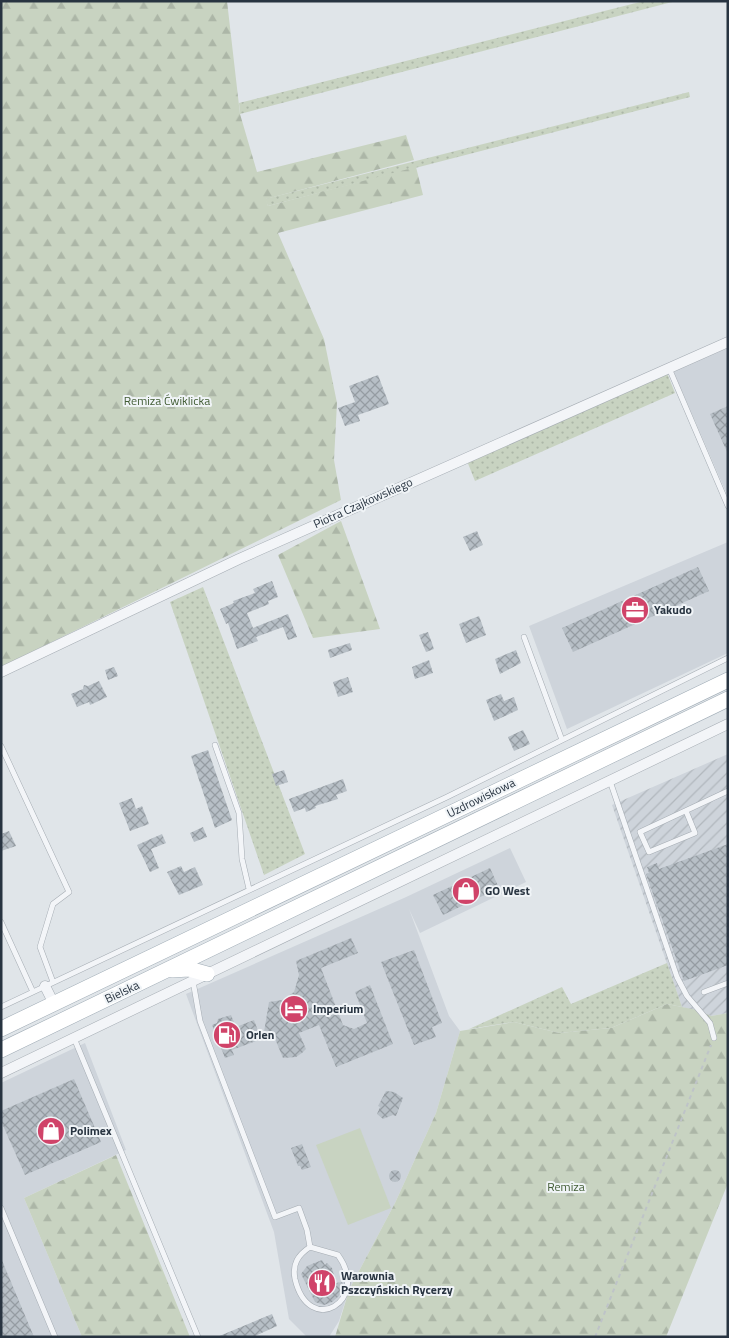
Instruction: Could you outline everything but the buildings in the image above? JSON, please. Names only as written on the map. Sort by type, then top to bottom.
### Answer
[{"type":"main road","name":"Uzdrowiskowa","points":[[235,916],[728,680]]},
{"type":"main road","name":"Uzdrowiskowa","points":[[243,932],[728,699]]},
{"type":"main road","name":"Bielska","points":[[1,1029],[235,916]]},
{"type":"main road","name":"Bielska","points":[[1,1050],[243,932]]},
{"type":"main road","points":[[168,970],[189,969],[207,974]]},
{"type":"street","name":"Piotra Czajkowskiego","points":[[1,672],[239,559],[728,342]]},
{"type":"street","points":[[1,1074],[728,724]]},
{"type":"street","points":[[49,984],[54,1004]]},
{"type":"lane","points":[[669,368],[728,506]]},
{"type":"lane","points":[[524,636],[562,740]]},
{"type":"lane","points":[[1,1007],[562,740],[728,658]]},
{"type":"lane","points":[[215,745],[238,813],[242,859],[249,889]]},
{"type":"lane","points":[[1,746],[69,892],[53,904],[40,946],[49,984]]},
{"type":"lane","points":[[610,781],[677,977],[687,996],[710,1023],[714,1038]]},
{"type":"lane","points":[[686,811],[695,833],[649,852],[640,832],[728,791]]},
{"type":"lane","points":[[1,922],[33,992]]},
{"type":"lane","points":[[193,981],[200,1021],[276,1217],[299,1208],[307,1230],[310,1247]]},
{"type":"lane","points":[[704,992],[728,984]]},
{"type":"lane","points":[[74,1038],[198,1337]]},
{"type":"lane","points":[[1,1208],[55,1337]]},
{"type":"lane","points":[[310,1247],[338,1255],[346,1274],[345,1299],[341,1306],[328,1314],[313,1312],[306,1308],[297,1288],[295,1263],[301,1253],[310,1247]]},
{"type":"path","points":[[595,1337],[714,1038]]},
{"type":"shaded area","points":[[728,346],[728,497],[673,370]]},
{"type":"shaded area","points":[[728,542],[728,653],[567,729],[529,626]]},
{"type":"shaded area","points":[[728,754],[728,1013],[711,1016],[682,1007],[612,805]]},
{"type":"shaded area","points":[[510,848],[526,882],[420,933],[409,909],[449,1016],[460,1031],[436,1113],[395,1203],[349,1290],[339,1321],[329,1337],[307,1337],[289,1319],[274,1232],[186,994],[404,898]]},
{"type":"shaded area","points":[[85,1043],[126,1150],[24,1198],[82,1337],[1,1337],[1,1083]]},
{"type":"green space","name":"Remiza Ćwiklicka","points":[[1,1],[227,1],[240,114],[257,172],[406,135],[414,160],[266,199],[268,206],[416,167],[423,195],[278,233],[324,339],[337,403],[334,460],[341,500],[1,667]]},
{"type":"green space","points":[[644,1],[676,1],[240,114],[239,103]]},
{"type":"green space","points":[[689,92],[690,97],[268,206],[265,199]]},
{"type":"green space","points":[[667,373],[675,393],[475,481],[467,461]]},
{"type":"green space","points":[[341,521],[380,629],[313,638],[278,555]]},
{"type":"green space","points":[[203,587],[305,854],[264,875],[170,602]]},
{"type":"green space","points":[[667,963],[682,1007],[667,1004],[611,1028],[559,1033],[514,1022],[469,1029],[562,987],[571,1004]]},
{"type":"green space","name":"Remiza","points":[[667,1004],[697,1010],[711,1016],[728,1013],[728,1183],[666,1337],[335,1337],[349,1290],[395,1203],[436,1113],[460,1031],[514,1022],[559,1033],[611,1028]]},
{"type":"green space","points":[[360,1128],[391,1208],[348,1225],[316,1145]]},
{"type":"green space","points":[[116,1155],[190,1337],[82,1337],[24,1198]]},
{"type":"place","name":"Yakudo","points":[[635,610]]},
{"type":"place","name":"GO West","points":[[466,891]]},
{"type":"place","name":"Imperium","points":[[294,1009]]},
{"type":"place","name":"Orlen","points":[[227,1035]]},
{"type":"place","name":"Polimex","points":[[51,1131]]},
{"type":"place","name":"Warownia Pszczyńskich Rycerzy","points":[[322,1283]]}]
